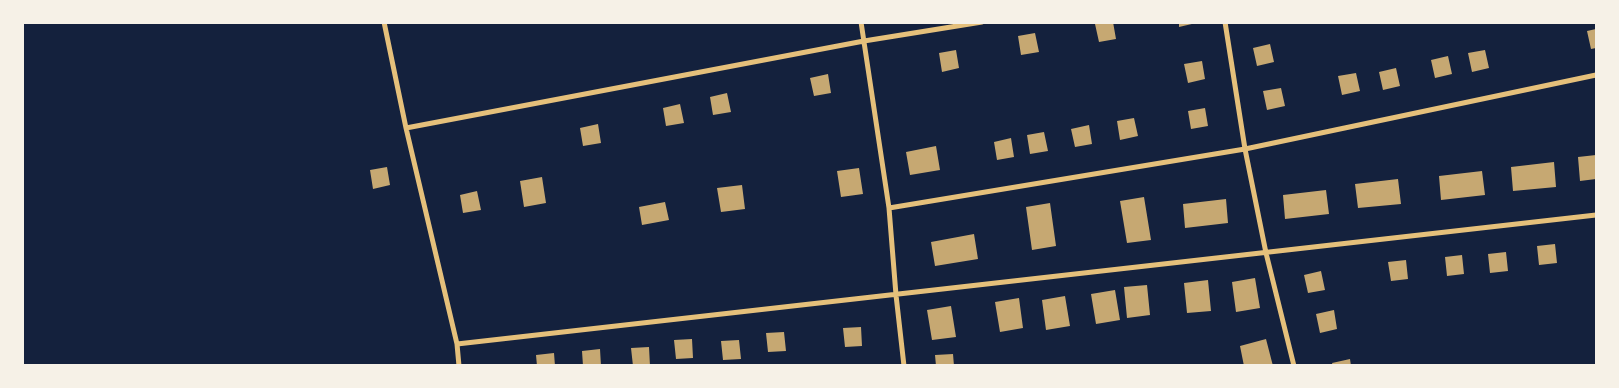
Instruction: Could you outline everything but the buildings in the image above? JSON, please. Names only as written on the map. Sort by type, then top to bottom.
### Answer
[{"type":"street","points":[[384,22],[406,128],[457,344],[459,366]]},
{"type":"street","points":[[860,22],[889,208],[904,366]]},
{"type":"street","points":[[406,128],[864,41],[982,22]]},
{"type":"street","points":[[1225,22],[1245,149],[1266,252],[1294,366]]},
{"type":"street","points":[[889,208],[1245,149],[1596,75]]},
{"type":"street","points":[[457,344],[1596,215]]}]
